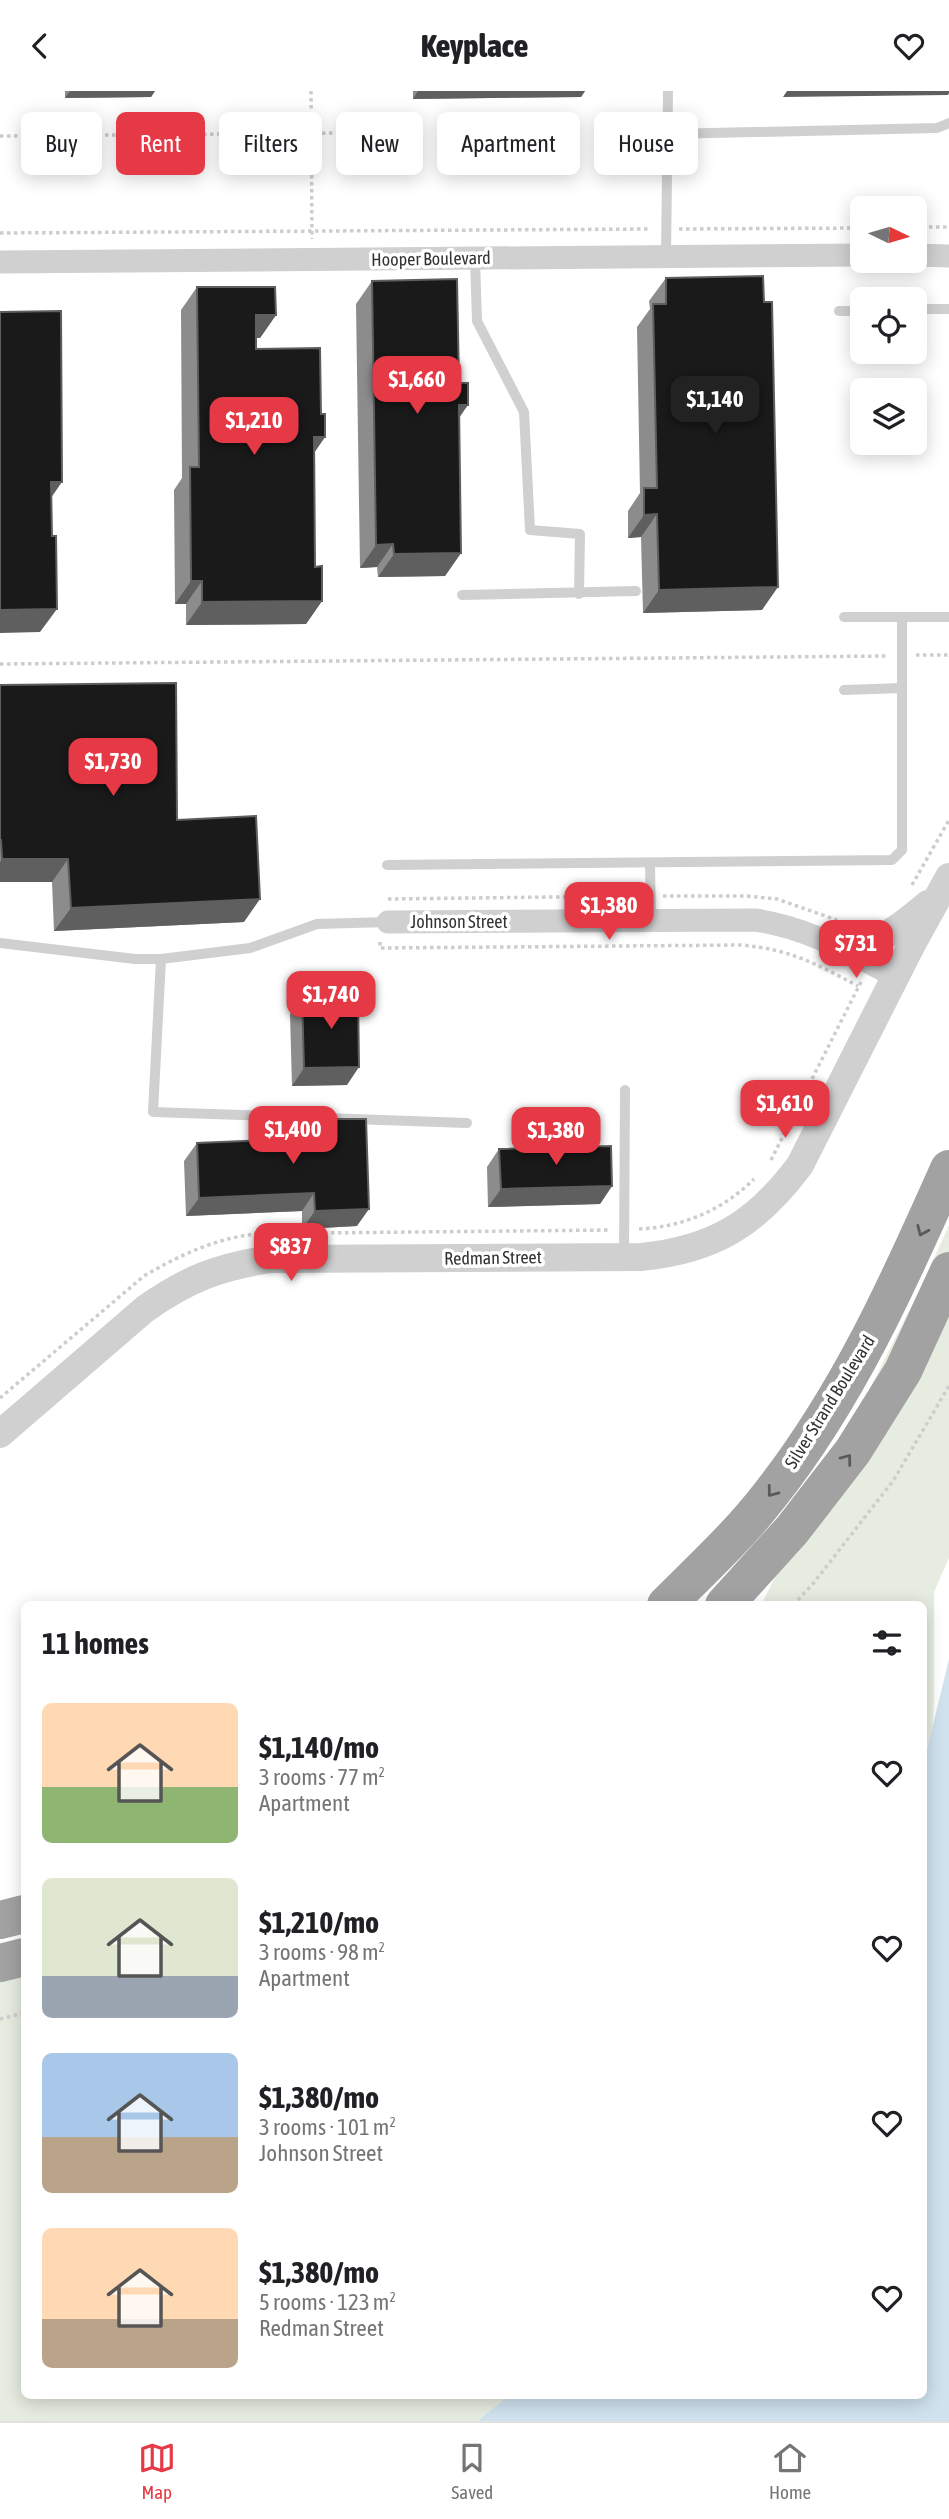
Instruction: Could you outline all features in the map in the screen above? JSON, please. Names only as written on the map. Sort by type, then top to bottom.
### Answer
[{"type":"highway","name":"Silver Strand Boulevard","points":[[670,1601],[769,1497],[821,1422],[864,1351],[949,1169]]},
{"type":"highway","points":[[728,1601],[792,1530],[853,1451],[903,1371],[949,1271]]},
{"type":"highway","points":[[0,1920],[21,1915]]},
{"type":"highway","points":[[0,1963],[21,1958]]},
{"type":"street","name":"Hooper Boulevard","points":[[0,263],[850,255]]},
{"type":"street","points":[[928,255],[949,255]]},
{"type":"street","points":[[836,945],[851,946],[876,941],[889,935],[928,904],[949,875]]},
{"type":"street","name":"Redman Street","points":[[0,1434],[145,1309],[170,1291],[215,1270],[271,1259],[624,1243],[674,1253],[718,1238],[762,1210],[781,1191],[800,1165],[949,875]]},
{"type":"street","name":"Johnson Street","points":[[384,922],[755,920],[786,925],[815,935],[895,976]]},
{"type":"lane","points":[[668,91],[668,112]]},
{"type":"lane","points":[[698,133],[937,128],[949,123]]},
{"type":"lane","points":[[666,257],[667,175]]},
{"type":"lane","points":[[475,259],[477,321],[524,412],[530,530],[580,534],[579,593]]},
{"type":"lane","points":[[927,309],[949,309]]},
{"type":"lane","points":[[839,311],[850,311]]},
{"type":"lane","points":[[462,595],[636,591]]},
{"type":"lane","points":[[844,617],[949,617]]},
{"type":"lane","points":[[387,865],[892,860],[902,850],[902,618]]},
{"type":"lane","points":[[844,689],[902,688]]},
{"type":"lane","points":[[650,863],[650,920]]},
{"type":"lane","points":[[0,943],[135,959],[161,959],[250,948],[317,924],[384,922]]},
{"type":"lane","points":[[161,959],[153,1112],[467,1123]]},
{"type":"lane","points":[[624,1243],[625,1090]]},
{"type":"path","points":[[311,91],[311,112]]},
{"type":"path","points":[[0,137],[219,135]]},
{"type":"path","points":[[311,175],[312,245]]},
{"type":"path","points":[[928,227],[949,227]]},
{"type":"path","points":[[0,233],[850,228]]},
{"type":"path","points":[[0,664],[949,655]]},
{"type":"path","points":[[909,890],[949,820]]},
{"type":"path","points":[[384,922],[380,949],[742,945],[771,948],[799,956],[858,986]]},
{"type":"path","points":[[766,1167],[776,1153],[853,994]]},
{"type":"path","points":[[312,1233],[624,1243],[698,1217],[724,1204],[760,1174]]},
{"type":"path","points":[[0,1398],[144,1276],[165,1263],[230,1238],[272,1233]]},
{"type":"path","points":[[797,1601],[893,1481],[949,1386]]},
{"type":"path","points":[[0,2019],[21,2014]]},
{"type":"shaded area","points":[[949,1225],[949,1558],[934,1592],[934,1700],[927,1844],[927,1601],[763,1601],[923,1283]]},
{"type":"shaded area","points":[[21,1974],[21,2399],[537,2399],[516,2421],[0,2421],[0,1978]]},
{"type":"water","points":[[949,1659],[949,2421],[478,2421],[504,2399],[927,2399],[927,1750]]},
{"type":"building","points":[[763,276],[764,302],[772,302],[778,587],[659,590],[657,514],[644,515],[644,488],[657,488],[653,304],[666,304],[666,278]]},
{"type":"building","points":[[457,279],[459,383],[468,383],[468,405],[459,405],[461,553],[394,554],[393,544],[376,545],[372,281]]},
{"type":"building","points":[[197,287],[275,287],[276,315],[256,315],[256,349],[320,348],[321,414],[325,414],[325,437],[314,437],[315,567],[322,566],[322,601],[202,602],[202,581],[191,581],[190,467],[199,467]]},
{"type":"building","points":[[61,311],[62,482],[51,482],[52,536],[56,536],[57,609],[0,610],[0,312]]},
{"type":"building","points":[[176,683],[177,820],[256,816],[260,899],[71,908],[68,859],[2,859],[0,685]]},
{"type":"building","points":[[358,995],[359,1067],[304,1068],[302,996]]},
{"type":"building","points":[[312,1119],[366,1119],[369,1209],[315,1211],[314,1193],[199,1198],[197,1143],[312,1138]]},
{"type":"building","points":[[611,1146],[612,1186],[501,1189],[499,1149]]}]
